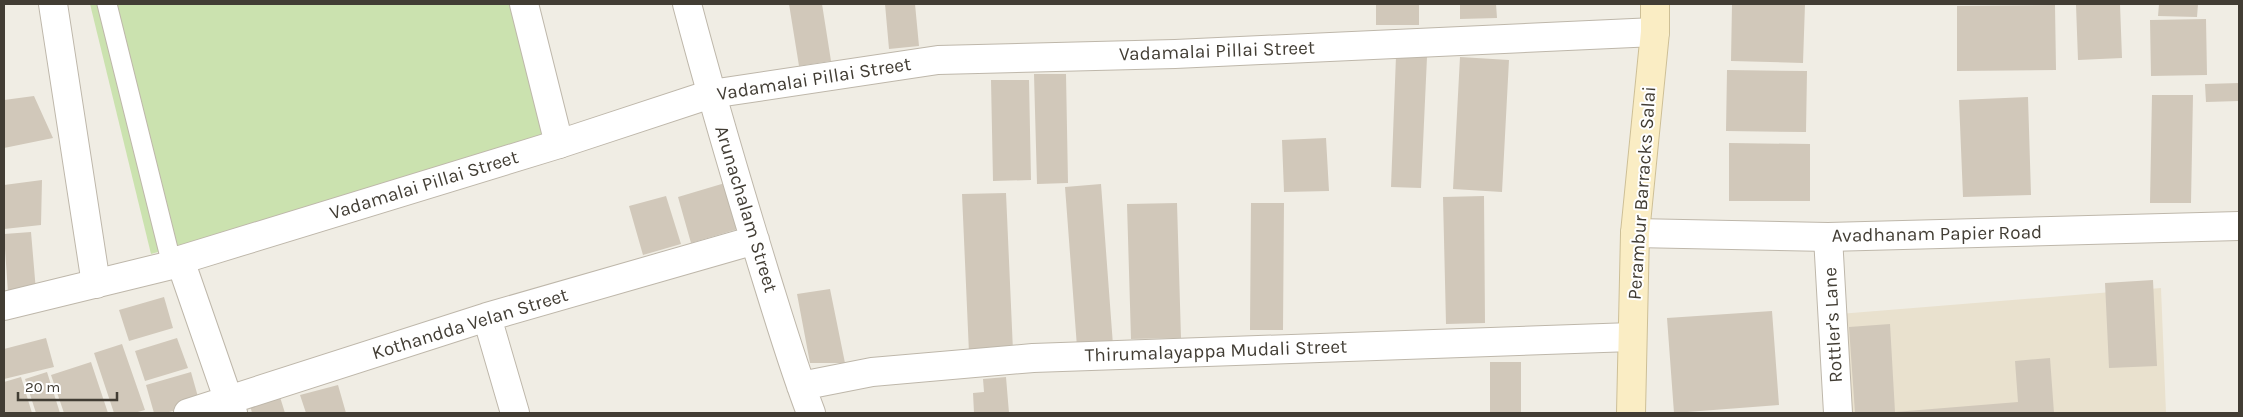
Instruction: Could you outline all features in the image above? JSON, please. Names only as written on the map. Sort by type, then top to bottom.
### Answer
[{"type":"main road","name":"Perambur Barracks Salai","points":[[1631,413],[1635,233],[1656,4]]},
{"type":"street","points":[[53,4],[96,284]]},
{"type":"street","points":[[524,4],[559,144]]},
{"type":"street","name":"Arunachalam Street","points":[[687,4],[711,94],[755,240],[811,413]]},
{"type":"street","name":"Vadamalai Pillai Street","points":[[4,306],[176,262],[559,144],[711,94],[938,60],[1185,53],[1654,32]]},
{"type":"street","name":"Avadhanam Papier Road","points":[[1635,233],[1828,237],[2239,226]]},
{"type":"street","name":"Rottler's Lane","points":[[1828,237],[1838,413]]},
{"type":"street","name":"Kothandda Velan Street","points":[[188,413],[231,407],[487,317],[755,240]]},
{"type":"street","points":[[176,262],[231,407]]},
{"type":"street","points":[[487,317],[515,413]]},
{"type":"street","name":"Thirumalayappa Mudali Street","points":[[801,386],[872,372],[1033,358],[1632,337]]},
{"type":"lane","points":[[107,4],[176,262]]},
{"type":"shaded area","points":[[2161,288],[2166,413],[1846,413],[1839,314]]},
{"type":"green space","points":[[90,4],[512,4],[550,140],[151,254]]},
{"type":"building","points":[[789,4],[822,4],[831,61],[799,66]]},
{"type":"building","points":[[885,4],[915,4],[919,46],[889,49]]},
{"type":"building","points":[[1376,4],[1419,4],[1419,25],[1376,25]]},
{"type":"building","points":[[1460,4],[1496,4],[1497,18],[1460,19]]},
{"type":"building","points":[[1732,4],[1805,4],[1803,63],[1731,61]]},
{"type":"building","points":[[2120,4],[2122,58],[2078,60],[2076,5]]},
{"type":"building","points":[[2159,4],[2198,4],[2197,17],[2158,16]]},
{"type":"building","points":[[2055,5],[2056,70],[1957,71],[1957,6]]},
{"type":"building","points":[[2206,19],[2207,75],[2151,76],[2150,20]]},
{"type":"building","points":[[1396,56],[1427,57],[1421,188],[1391,187]]},
{"type":"building","points":[[1460,57],[1509,60],[1502,192],[1453,189]]},
{"type":"building","points":[[1727,70],[1807,71],[1806,132],[1726,131]]},
{"type":"building","points":[[1034,74],[1066,74],[1068,183],[1037,184]]},
{"type":"building","points":[[991,80],[1029,80],[1031,180],[993,181]]},
{"type":"building","points":[[2239,83],[2239,101],[2206,102],[2205,84]]},
{"type":"building","points":[[2152,95],[2193,95],[2191,203],[2150,203]]},
{"type":"building","points":[[34,96],[53,138],[4,148],[4,100]]},
{"type":"building","points":[[2028,97],[2031,195],[1963,197],[1959,100]]},
{"type":"building","points":[[1326,138],[1329,191],[1284,192],[1282,140]]},
{"type":"building","points":[[1729,143],[1810,144],[1810,201],[1729,201]]},
{"type":"building","points":[[42,180],[41,225],[4,229],[4,185]]},
{"type":"building","points":[[725,183],[738,229],[691,243],[678,197]]},
{"type":"building","points":[[1101,184],[1113,345],[1077,347],[1065,187]]},
{"type":"building","points":[[1006,193],[1013,351],[969,353],[962,194]]},
{"type":"building","points":[[666,196],[681,244],[643,255],[629,206]]},
{"type":"building","points":[[1484,196],[1485,323],[1446,324],[1443,197]]},
{"type":"building","points":[[1177,203],[1181,338],[1131,339],[1127,204]]},
{"type":"building","points":[[1251,203],[1284,203],[1283,330],[1250,330]]},
{"type":"building","points":[[31,232],[36,291],[8,293],[4,234]]},
{"type":"building","points":[[2153,280],[2157,366],[2109,368],[2105,283]]},
{"type":"building","points":[[830,289],[845,363],[810,363],[797,294]]},
{"type":"building","points":[[164,297],[173,328],[129,341],[119,310]]},
{"type":"building","points":[[1772,311],[1779,405],[1674,413],[1667,318]]},
{"type":"building","points":[[1890,324],[1895,412],[2018,402],[2015,361],[2050,358],[2054,413],[1855,413],[1849,327]]},
{"type":"building","points":[[46,338],[54,367],[4,379],[4,349]]},
{"type":"building","points":[[177,338],[188,368],[145,381],[135,351]]},
{"type":"building","points":[[122,344],[145,410],[134,413],[114,413],[94,353]]},
{"type":"building","points":[[91,362],[108,413],[64,413],[51,375]]},
{"type":"building","points":[[1490,362],[1521,362],[1521,413],[1490,413]]},
{"type":"building","points":[[47,372],[60,413],[36,413],[25,379]]},
{"type":"building","points":[[191,372],[200,404],[165,413],[154,413],[146,385]]},
{"type":"building","points":[[21,377],[32,413],[4,413],[4,382]]},
{"type":"building","points":[[1006,377],[1009,413],[974,413],[973,393],[984,392],[983,379]]},
{"type":"building","points":[[338,385],[346,413],[306,413],[300,395]]},
{"type":"building","points":[[280,397],[285,413],[252,413],[250,405]]}]
